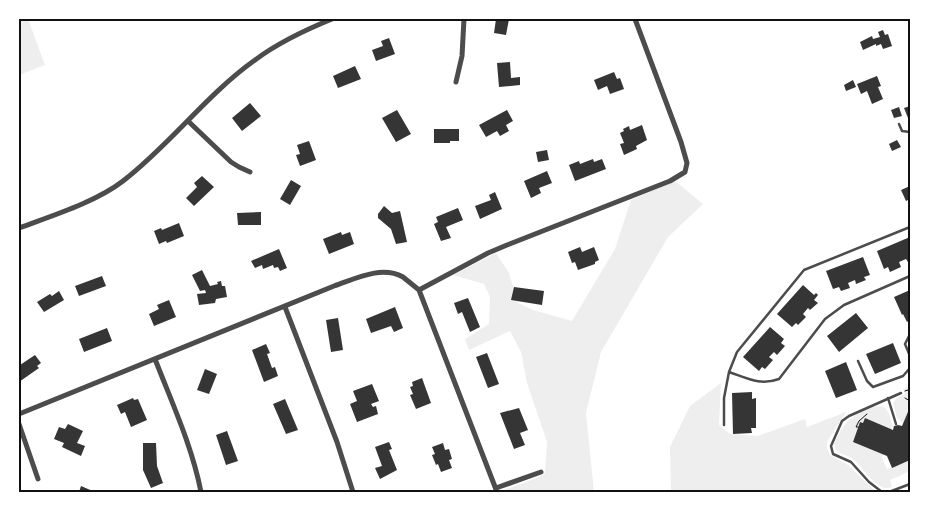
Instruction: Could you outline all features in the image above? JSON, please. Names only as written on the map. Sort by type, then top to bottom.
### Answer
[{"type":"street","points":[[19,228],[95,197],[122,182],[147,161],[217,92],[253,61],[297,34],[332,19]]},
{"type":"street","points":[[456,82],[462,56],[464,19]]},
{"type":"street","points":[[419,290],[488,253],[670,181],[685,172],[687,164],[681,142],[636,19]]},
{"type":"street","points":[[188,121],[231,162],[250,172]]},
{"type":"street","points":[[19,414],[334,286],[372,273],[386,271],[402,277],[419,290],[497,490],[542,472]]},
{"type":"street","points":[[285,307],[337,442],[353,492]]},
{"type":"street","points":[[155,359],[187,440],[201,492]]},
{"type":"street","points":[[19,424],[38,479]]},
{"type":"lane","points":[[899,124],[902,131],[910,132]]},
{"type":"lane","points":[[724,425],[724,398],[729,372],[737,352],[804,270],[910,227]]},
{"type":"lane","points":[[729,372],[756,382],[769,383],[779,379],[825,319],[844,305],[910,276]]},
{"type":"lane","points":[[858,361],[867,381],[873,387],[903,376],[910,368],[910,356],[905,344],[910,334]]},
{"type":"lane","points":[[882,492],[869,482],[851,462],[833,454],[831,446],[842,421],[854,412],[903,393]]},
{"type":"lane","points":[[888,398],[896,424]]},
{"type":"lane","points":[[889,492],[910,484]]},
{"type":"path","points":[[910,393],[908,390],[903,393],[905,399],[910,401]]},
{"type":"path","points":[[858,427],[856,427],[859,421],[871,412]]},
{"type":"shaded area","points":[[19,19],[28,19],[45,65],[19,75]]},
{"type":"shaded area","points":[[675,181],[703,204],[668,237],[601,352],[586,413],[594,492],[503,492],[545,473],[547,442],[527,383],[521,352],[510,331],[469,350],[465,339],[489,324],[490,297],[484,284],[453,275],[496,253],[509,273],[518,303],[533,310],[572,321],[615,249],[631,200]]},
{"type":"shaded area","points":[[721,383],[719,425],[730,434],[758,436],[805,419],[807,427],[846,412],[827,442],[827,448],[830,455],[848,465],[876,492],[671,492],[670,447],[690,406]]},
{"type":"shaded area","points":[[910,386],[910,407],[903,423],[897,418],[893,403],[897,398],[905,394],[903,389]]},
{"type":"shaded area","points":[[881,406],[889,414],[893,426],[891,429],[860,422],[853,442],[883,454],[882,458],[887,469],[910,460],[910,471],[890,480],[892,487],[888,488],[883,488],[876,483],[854,460],[837,451],[834,444],[842,429],[852,418],[865,410]]},
{"type":"building","points":[[496,19],[509,19],[506,35],[494,33]]},
{"type":"building","points":[[883,30],[885,35],[888,34],[892,46],[883,49],[881,44],[876,46],[876,44],[863,50],[860,42],[872,36],[873,39],[880,37],[878,32]]},
{"type":"building","points":[[389,38],[395,54],[376,61],[372,50],[383,46],[381,41]]},
{"type":"building","points":[[510,62],[511,78],[520,77],[520,85],[499,87],[497,63]]},
{"type":"building","points":[[355,66],[361,79],[338,88],[333,76]]},
{"type":"building","points":[[614,72],[617,79],[620,78],[624,89],[610,94],[607,86],[598,90],[594,80]]},
{"type":"building","points":[[877,76],[881,86],[878,87],[883,99],[872,104],[867,91],[861,94],[857,84]]},
{"type":"building","points":[[853,80],[856,87],[846,91],[844,85]]},
{"type":"building","points":[[250,103],[261,116],[242,131],[232,118]]},
{"type":"building","points":[[910,106],[910,123],[904,108]]},
{"type":"building","points":[[899,107],[902,116],[894,118],[891,110]]},
{"type":"building","points":[[397,110],[411,134],[396,142],[382,118]]},
{"type":"building","points":[[507,110],[513,121],[506,125],[509,131],[500,136],[497,131],[486,137],[479,125]]},
{"type":"building","points":[[642,125],[647,140],[636,146],[637,149],[624,155],[620,144],[624,143],[620,133],[629,126],[630,130]]},
{"type":"building","points":[[434,129],[459,129],[459,141],[434,143]]},
{"type":"building","points":[[897,140],[901,147],[892,151],[889,144]]},
{"type":"building","points":[[309,141],[316,160],[300,166],[296,155],[300,154],[297,145]]},
{"type":"building","points":[[547,150],[549,160],[538,162],[536,152]]},
{"type":"building","points":[[593,159],[594,162],[602,159],[606,169],[575,181],[569,165],[579,161],[580,164]]},
{"type":"building","points":[[547,171],[552,183],[539,188],[541,193],[531,198],[524,181]]},
{"type":"building","points":[[202,176],[214,187],[194,206],[186,198],[197,187],[194,183]]},
{"type":"building","points":[[291,180],[301,186],[290,205],[280,199]]},
{"type":"building","points":[[910,186],[910,199],[906,201],[901,190]]},
{"type":"building","points":[[495,192],[502,209],[480,219],[475,206],[491,200],[489,195]]},
{"type":"building","points":[[384,206],[392,213],[400,211],[407,242],[396,244],[391,229],[378,218],[378,214]]},
{"type":"building","points":[[458,208],[463,220],[446,227],[451,238],[441,241],[434,224],[438,222],[436,217]]},
{"type":"building","points":[[261,212],[261,225],[238,225],[237,213]]},
{"type":"building","points":[[179,223],[184,236],[159,244],[154,231]]},
{"type":"building","points":[[341,232],[342,235],[350,232],[354,244],[329,254],[323,239]]},
{"type":"building","points":[[910,237],[910,261],[908,262],[906,259],[899,262],[901,267],[890,272],[888,267],[884,269],[877,251]]},
{"type":"building","points":[[580,247],[582,252],[594,247],[599,260],[595,264],[578,270],[575,262],[572,263],[568,252]]},
{"type":"building","points":[[279,249],[287,268],[280,271],[278,267],[274,268],[273,265],[263,269],[262,265],[255,268],[251,261]]},
{"type":"building","points":[[863,257],[870,275],[864,277],[866,280],[856,284],[855,280],[848,283],[850,288],[841,291],[839,287],[833,289],[826,271]]},
{"type":"building","points":[[202,270],[210,286],[221,281],[222,286],[225,286],[227,297],[216,299],[215,303],[199,305],[197,294],[206,293],[205,290],[200,291],[192,275]]},
{"type":"building","points":[[102,276],[106,286],[79,296],[75,286]]},
{"type":"building","points":[[803,285],[814,295],[816,293],[818,295],[814,300],[818,303],[810,310],[808,308],[803,314],[806,317],[798,325],[796,323],[792,327],[777,314]]},
{"type":"building","points":[[514,287],[544,291],[542,305],[511,300]]},
{"type":"building","points":[[910,290],[910,320],[907,322],[894,297]]},
{"type":"building","points":[[59,291],[64,300],[44,312],[37,302]]},
{"type":"building","points":[[468,298],[480,327],[470,332],[462,312],[458,314],[454,303]]},
{"type":"building","points":[[169,300],[176,317],[154,326],[149,314],[159,309],[157,305]]},
{"type":"building","points":[[395,307],[403,328],[394,332],[391,326],[371,333],[366,319]]},
{"type":"building","points":[[856,313],[868,328],[839,352],[827,336]]},
{"type":"building","points":[[338,318],[343,350],[331,352],[326,320]]},
{"type":"building","points":[[770,327],[784,339],[781,343],[785,346],[777,355],[774,352],[769,357],[773,360],[765,369],[762,367],[759,371],[743,357]]},
{"type":"building","points":[[107,328],[112,341],[84,352],[79,339]]},
{"type":"building","points":[[893,343],[901,363],[875,374],[866,354]]},
{"type":"building","points":[[266,344],[270,353],[267,354],[272,368],[275,367],[278,376],[264,382],[252,350]]},
{"type":"building","points":[[487,353],[499,384],[488,388],[476,357]]},
{"type":"building","points":[[35,355],[41,363],[37,366],[39,368],[19,382],[19,363],[20,365]]},
{"type":"building","points":[[846,362],[857,390],[836,398],[825,371]]},
{"type":"building","points":[[205,369],[217,374],[209,394],[197,390]]},
{"type":"building","points":[[422,378],[431,403],[416,409],[410,395],[413,394],[410,387],[413,386],[412,382]]},
{"type":"building","points":[[372,384],[379,401],[371,404],[373,407],[376,406],[378,414],[357,422],[350,404],[357,401],[353,391]]},
{"type":"building","points":[[752,392],[752,399],[756,398],[756,428],[751,428],[752,433],[733,434],[732,393]]},
{"type":"building","points":[[133,398],[134,400],[138,399],[147,420],[131,427],[125,412],[121,414],[117,405]]},
{"type":"building","points":[[285,399],[298,430],[286,434],[273,404]]},
{"type":"building","points":[[910,407],[910,460],[892,468],[887,456],[853,442],[860,422],[863,423],[865,418],[893,430],[894,426],[902,426]]},
{"type":"building","points":[[519,408],[528,430],[520,433],[525,445],[514,449],[500,413]]},
{"type":"building","points":[[68,424],[83,431],[77,443],[85,446],[81,456],[62,447],[64,443],[54,439],[59,427],[65,429]]},
{"type":"building","points":[[227,431],[238,461],[226,465],[216,435]]},
{"type":"building","points":[[389,442],[392,449],[389,450],[397,470],[380,479],[375,468],[382,466],[375,447]]},
{"type":"building","points":[[143,443],[156,443],[157,466],[163,483],[151,488],[143,470]]},
{"type":"building","points":[[443,443],[445,450],[449,449],[452,459],[449,460],[452,468],[441,472],[432,455],[435,454],[432,447]]},
{"type":"building","points":[[81,486],[95,492],[79,492]]}]
